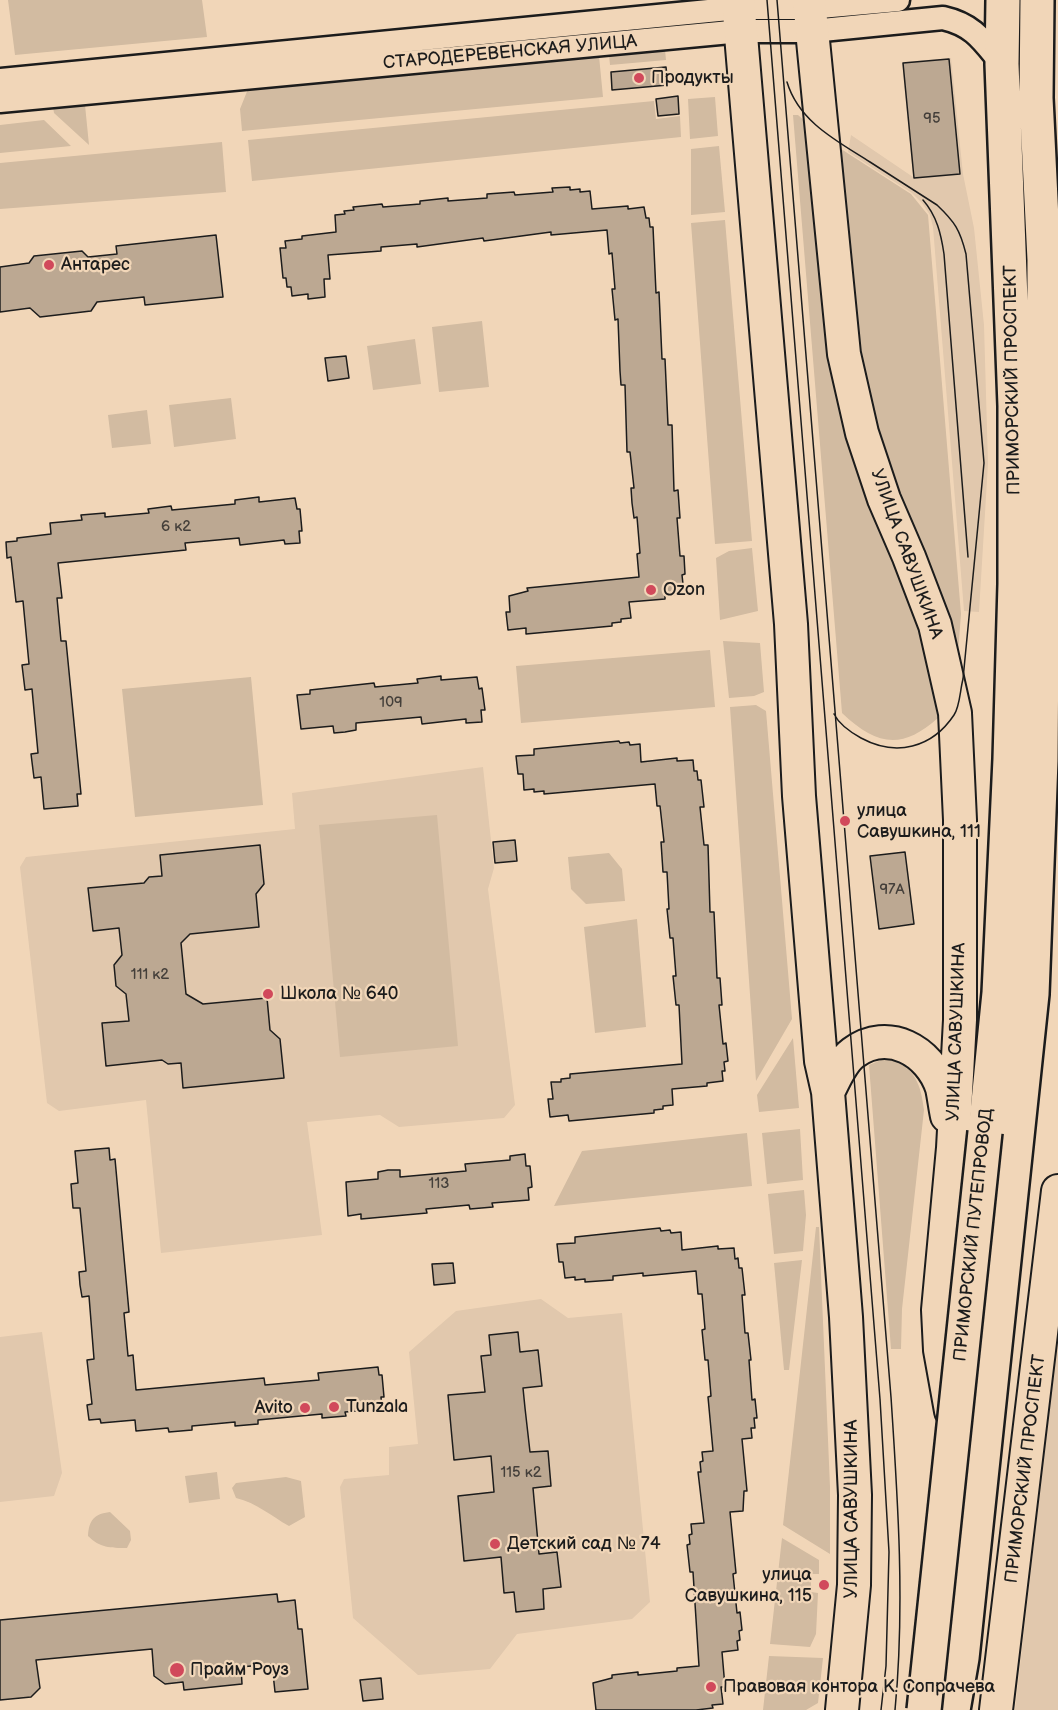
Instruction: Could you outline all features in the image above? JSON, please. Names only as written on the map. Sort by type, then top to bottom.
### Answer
[{"type":"main road","name":"ПРИМОРСКИЙ ПРОСПЕКТ","points":[[1003,0],[1002,64],[1015,406],[1016,584],[1026,760]]},
{"type":"main road","name":"ПРИМОРСКИЙ ПРОСПЕКТ","points":[[1038,0],[1036,98],[1044,260],[1058,433]]},
{"type":"main road","name":"УЛИЦА САВУШКИНА","points":[[739,13],[791,624],[799,796],[821,1061],[828,1092],[846,1317],[855,1495],[854,1585],[842,1710]]},
{"type":"main road","name":"УЛИЦА САВУШКИНА","points":[[810,13],[844,354],[862,433],[884,499],[935,625],[955,713],[960,820],[960,1020],[953,1148],[939,1310],[940,1350],[958,1445],[960,1488],[934,1710]]},
{"type":"main road","name":"ПРИМОРСКИЙ ПРОСПЕКТ","points":[[1026,760],[1044,260]]},
{"type":"main road","name":"ПРИМОРСКИЙ ПУТЕПРОВОД","points":[[953,1710],[962,1658],[1032,994],[1026,760]]},
{"type":"main road","name":"ПРИМОРСКИЙ ПУТЕПРОВОД","points":[[924,1710],[999,993],[1026,760]]},
{"type":"main road","name":"УЛИЦА САВУШКИНА","points":[[828,1092],[843,1064],[852,1053],[876,1042],[891,1041],[910,1047],[928,1063],[941,1088],[953,1148]]},
{"type":"main road","name":"ПРИМОРСКИЙ ПРОСПЕКТ","points":[[996,1710],[1058,1191]]},
{"type":"main road","points":[[962,1658],[963,1710]]},
{"type":"street","name":"СТАРОДЕРЕВЕНСКАЯ УЛИЦА","points":[[810,13],[898,0]]},
{"type":"street","name":"СТАРОДЕРЕВЕНСКАЯ УЛИЦА","points":[[0,101],[739,13]]},
{"type":"street","name":"СТАРОДЕРЕВЕНСКАЯ УЛИЦА","points":[[0,80],[739,13],[943,18],[969,27],[1002,64]]},
{"type":"shaded area","points":[[8,0],[202,0],[207,37],[15,55]]},
{"type":"shaded area","points":[[665,50],[666,60],[610,65],[609,55]]},
{"type":"shaded area","points":[[599,56],[603,97],[242,131],[240,109],[248,89]]},
{"type":"shaded area","points":[[951,58],[963,174],[974,228],[984,325],[988,464],[979,612],[964,611],[933,227],[930,215],[912,193],[848,152],[851,135],[913,177],[902,62]]},
{"type":"shaded area","points":[[715,97],[718,136],[690,139],[688,99]]},
{"type":"shaded area","points":[[654,101],[656,119],[680,116],[681,137],[252,181],[248,140]]},
{"type":"shaded area","points":[[85,105],[89,145],[54,113],[53,107]]},
{"type":"shaded area","points":[[793,115],[798,115],[807,123],[824,321],[837,396],[854,459],[920,627],[938,718],[925,729],[900,739],[889,740],[866,732],[842,713]]},
{"type":"shaded area","points":[[44,120],[71,146],[0,153],[0,125]]},
{"type":"shaded area","points":[[222,142],[226,192],[0,209],[0,163]]},
{"type":"shaded area","points":[[719,146],[725,212],[691,215],[691,149]]},
{"type":"shaded area","points":[[838,147],[911,194],[928,215],[961,614],[958,653],[941,601],[900,500],[872,411],[853,299]]},
{"type":"shaded area","points":[[725,220],[752,541],[715,544],[691,223]]},
{"type":"shaded area","points":[[482,321],[489,387],[439,392],[432,327]]},
{"type":"shaded area","points":[[415,339],[421,384],[373,390],[367,346]]},
{"type":"shaded area","points":[[231,398],[236,439],[174,447],[169,405]]},
{"type":"shaded area","points":[[147,410],[151,444],[112,448],[108,415]]},
{"type":"shaded area","points":[[752,548],[758,611],[720,620],[716,558],[729,551]]},
{"type":"shaded area","points":[[723,641],[760,643],[764,692],[754,696],[729,698]]},
{"type":"shaded area","points":[[710,650],[715,707],[521,723],[516,666]]},
{"type":"shaded area","points":[[251,677],[263,805],[135,817],[122,689]]},
{"type":"shaded area","points":[[756,705],[766,711],[792,1019],[756,1081],[730,707]]},
{"type":"shaded area","name":"Школа № 640","points":[[483,767],[494,868],[488,889],[515,1105],[504,1118],[399,1127],[380,1115],[307,1122],[322,1235],[161,1253],[146,1100],[59,1111],[47,1103],[20,867],[26,857],[295,829],[292,793]]},
{"type":"shaded area","points":[[437,815],[458,1046],[340,1057],[319,825]]},
{"type":"shaded area","points":[[609,853],[622,869],[625,901],[586,904],[571,889],[568,857]]},
{"type":"shaded area","points":[[637,919],[646,1027],[595,1033],[584,927]]},
{"type":"shaded area","points":[[793,1038],[799,1108],[759,1112],[757,1095]]},
{"type":"shaded area","points":[[888,1059],[905,1066],[915,1078],[921,1092],[924,1110],[902,1309],[901,1349],[891,1349],[869,1065]]},
{"type":"shaded area","points":[[800,1129],[803,1180],[767,1184],[762,1133]]},
{"type":"shaded area","points":[[747,1133],[752,1186],[554,1206],[582,1151]]},
{"type":"shaded area","points":[[804,1190],[806,1215],[803,1251],[774,1254],[768,1194]]},
{"type":"shaded area","points":[[816,1227],[819,1227],[830,1487],[830,1554],[783,1525]]},
{"type":"shaded area","points":[[802,1260],[789,1370],[784,1370],[774,1263]]},
{"type":"shaded area","name":"Детский сад № 74","points":[[541,1299],[568,1318],[622,1313],[650,1602],[632,1619],[517,1634],[490,1669],[418,1675],[353,1618],[340,1487],[344,1479],[389,1475],[389,1447],[418,1444],[409,1352],[456,1311]]},
{"type":"shaded area","points":[[1058,1329],[1058,1710],[1015,1710]]},
{"type":"shaded area","points":[[42,1332],[62,1473],[54,1496],[0,1502],[0,1337]]},
{"type":"shaded area","points":[[217,1472],[220,1499],[189,1503],[185,1476]]},
{"type":"shaded area","points":[[286,1477],[301,1481],[305,1517],[289,1526],[257,1506],[236,1498],[232,1488],[236,1483]]},
{"type":"shaded area","points":[[110,1512],[130,1531],[131,1540],[127,1548],[106,1546],[88,1536],[93,1519],[100,1514]]},
{"type":"shaded area","points":[[782,1538],[819,1560],[819,1574],[811,1574],[811,1592],[818,1593],[816,1634],[810,1647],[770,1644]]},
{"type":"shaded area","points":[[769,1656],[823,1658],[818,1703],[806,1710],[763,1710]]},
{"type":"building","points":[[949,59],[960,174],[914,178],[903,63]]},
{"type":"building","name":"Продукты","points":[[666,67],[668,85],[612,90],[611,72]]},
{"type":"building","points":[[678,96],[679,114],[658,116],[656,99]]},
{"type":"building","points":[[570,187],[570,190],[580,189],[580,192],[590,191],[592,209],[644,207],[650,227],[653,227],[662,359],[665,359],[668,425],[672,425],[674,491],[678,490],[680,518],[677,518],[680,556],[684,556],[685,574],[682,575],[683,584],[680,584],[681,594],[665,596],[665,599],[629,602],[631,618],[621,619],[621,622],[612,623],[612,626],[526,634],[526,628],[508,630],[506,612],[510,612],[509,596],[528,591],[527,588],[639,577],[637,517],[634,518],[631,488],[634,488],[630,452],[627,452],[625,385],[621,385],[618,319],[615,320],[612,253],[609,254],[607,230],[551,235],[551,232],[484,241],[483,238],[417,247],[417,244],[381,247],[381,251],[328,255],[330,279],[324,279],[325,297],[308,299],[308,294],[292,296],[291,287],[287,287],[286,278],[283,278],[280,248],[286,248],[285,241],[302,239],[302,236],[336,232],[335,215],[354,210],[353,207],[420,204],[420,201],[448,198],[448,201],[487,198],[487,194],[514,192],[515,195],[553,192],[552,188]]},
{"type":"building","points":[[216,235],[223,297],[145,305],[144,297],[97,302],[91,311],[40,317],[30,308],[0,312],[0,267],[29,263],[34,256],[82,251],[88,257],[117,254],[116,246]]},
{"type":"building","points":[[346,356],[349,378],[328,381],[325,358]]},
{"type":"building","points":[[259,497],[259,502],[295,498],[297,509],[300,509],[302,531],[299,531],[300,543],[285,544],[284,540],[240,545],[239,538],[185,543],[186,550],[58,563],[62,598],[57,598],[61,641],[66,641],[81,794],[77,794],[78,806],[44,809],[41,777],[34,778],[31,754],[38,753],[32,689],[25,690],[22,665],[29,664],[23,601],[16,602],[11,557],[7,558],[6,542],[17,541],[17,538],[51,534],[50,523],[82,520],[81,515],[105,513],[105,517],[149,513],[148,509],[171,506],[172,510],[235,504],[235,500]]},
{"type":"building","points":[[441,676],[441,680],[477,677],[479,689],[482,688],[485,710],[481,710],[482,722],[466,723],[466,719],[422,724],[421,717],[356,723],[356,730],[345,732],[334,733],[333,726],[301,729],[297,695],[310,694],[310,690],[374,683],[375,687],[418,683],[417,679]]},
{"type":"building","points":[[619,741],[620,743],[629,742],[630,745],[640,744],[641,762],[677,758],[677,761],[693,760],[694,771],[697,771],[698,780],[701,780],[704,807],[700,807],[704,845],[708,845],[710,912],[714,912],[717,978],[720,978],[722,1005],[719,1005],[723,1044],[726,1043],[728,1061],[724,1062],[723,1081],[707,1083],[707,1086],[672,1089],[673,1105],[663,1106],[663,1109],[654,1110],[654,1113],[569,1121],[568,1115],[550,1117],[548,1099],[553,1099],[551,1082],[561,1082],[561,1079],[570,1078],[570,1074],[682,1064],[679,1005],[676,1005],[673,976],[676,976],[673,938],[670,938],[667,909],[669,909],[667,872],[663,872],[661,842],[664,842],[655,784],[544,794],[544,791],[534,792],[534,789],[524,790],[523,774],[518,774],[516,756],[534,755],[534,749]]},
{"type":"building","points":[[515,840],[517,861],[495,863],[493,842]]},
{"type":"building","points":[[260,845],[264,884],[256,894],[259,927],[190,934],[181,943],[186,994],[203,1004],[267,998],[270,1030],[280,1039],[284,1078],[183,1088],[181,1063],[168,1064],[162,1060],[106,1066],[102,1023],[129,1021],[126,994],[116,986],[114,965],[122,955],[119,928],[93,931],[88,888],[144,883],[149,877],[162,876],[160,855]]},
{"type":"building","points":[[905,852],[914,924],[879,929],[870,856]]},
{"type":"building","points":[[109,1148],[110,1160],[115,1159],[129,1312],[124,1313],[128,1356],[133,1355],[136,1390],[264,1378],[265,1385],[319,1380],[318,1373],[378,1367],[379,1375],[382,1375],[384,1397],[381,1397],[382,1409],[345,1412],[346,1416],[322,1418],[322,1414],[258,1420],[258,1424],[235,1426],[235,1422],[192,1426],[192,1430],[169,1432],[168,1428],[136,1431],[135,1420],[101,1423],[100,1419],[89,1420],[87,1405],[92,1404],[87,1360],[94,1359],[89,1296],[82,1297],[80,1285],[79,1272],[86,1271],[80,1208],[73,1208],[71,1184],[78,1183],[75,1151]]},
{"type":"building","points":[[525,1154],[526,1166],[530,1166],[532,1187],[528,1188],[529,1200],[492,1203],[493,1207],[470,1209],[469,1205],[426,1209],[427,1213],[361,1219],[361,1214],[348,1216],[346,1182],[378,1179],[378,1172],[388,1170],[400,1170],[400,1177],[466,1171],[465,1164],[510,1160],[510,1156]]},
{"type":"building","points":[[660,1228],[661,1231],[670,1230],[671,1233],[681,1232],[682,1250],[718,1246],[718,1249],[734,1248],[735,1259],[738,1258],[739,1268],[742,1268],[745,1333],[748,1333],[752,1400],[755,1399],[757,1418],[754,1418],[755,1428],[751,1428],[752,1438],[742,1439],[747,1491],[744,1491],[743,1511],[730,1512],[736,1573],[733,1574],[737,1613],[740,1612],[742,1630],[739,1631],[740,1640],[737,1641],[738,1650],[722,1652],[725,1687],[721,1687],[723,1704],[696,1710],[596,1710],[593,1683],[612,1678],[612,1675],[677,1671],[677,1668],[699,1666],[693,1572],[690,1572],[687,1545],[690,1544],[689,1535],[692,1534],[691,1524],[704,1523],[698,1472],[701,1472],[702,1452],[713,1451],[708,1397],[711,1396],[708,1360],[705,1360],[702,1294],[698,1294],[696,1271],[643,1276],[643,1273],[613,1276],[613,1280],[585,1282],[585,1279],[575,1280],[575,1277],[565,1278],[563,1262],[559,1262],[557,1244],[575,1243],[575,1237]]},
{"type":"building","points":[[453,1263],[455,1283],[434,1285],[432,1264]]},
{"type":"building","points":[[518,1332],[520,1352],[538,1350],[542,1386],[523,1388],[530,1452],[548,1451],[551,1486],[533,1488],[539,1554],[557,1552],[561,1587],[543,1589],[544,1609],[516,1612],[514,1592],[504,1593],[501,1557],[464,1561],[458,1496],[494,1492],[491,1456],[454,1460],[448,1395],[485,1392],[481,1356],[491,1355],[489,1335]]},
{"type":"building","points":[[277,1594],[278,1602],[295,1600],[298,1629],[302,1629],[308,1689],[275,1692],[272,1664],[241,1667],[242,1684],[184,1690],[183,1682],[165,1684],[154,1676],[152,1649],[36,1660],[40,1688],[31,1697],[0,1700],[0,1620]]},
{"type":"building","points":[[381,1678],[383,1699],[363,1701],[360,1680]]},
{"type":"tram line","points":[[767,0],[880,1399],[889,1552],[886,1666],[881,1710]]},
{"type":"tram line","points":[[777,0],[891,1397],[900,1593],[895,1710]]},
{"type":"tram line","points":[[787,82],[800,108],[821,129],[937,205],[959,232],[966,254],[984,463],[963,679],[959,703],[954,715],[945,726],[924,742],[900,748],[874,744],[861,738],[842,725],[834,714]]},
{"type":"tram line","points":[[923,200],[938,226],[944,254],[968,557]]},
{"type":"place","name":"Продукты","points":[[639,78]]},
{"type":"place","name":"Антарес","points":[[49,265]]},
{"type":"place","name":"Ozon","points":[[651,590]]},
{"type":"place","name":"улица Савушкина, 111","points":[[845,821]]},
{"type":"place","name":"Школа № 640","points":[[268,994]]},
{"type":"place","name":"Tunzala","points":[[334,1407]]},
{"type":"place","name":"Avito","points":[[305,1408]]},
{"type":"place","name":"Детский сад № 74","points":[[495,1544]]},
{"type":"place","name":"улица Савушкина, 115","points":[[824,1585]]},
{"type":"place","name":"Прайм Роуз","points":[[177,1670]]},
{"type":"place","name":"Правовая контора К. Сопрачева","points":[[711,1687]]}]
